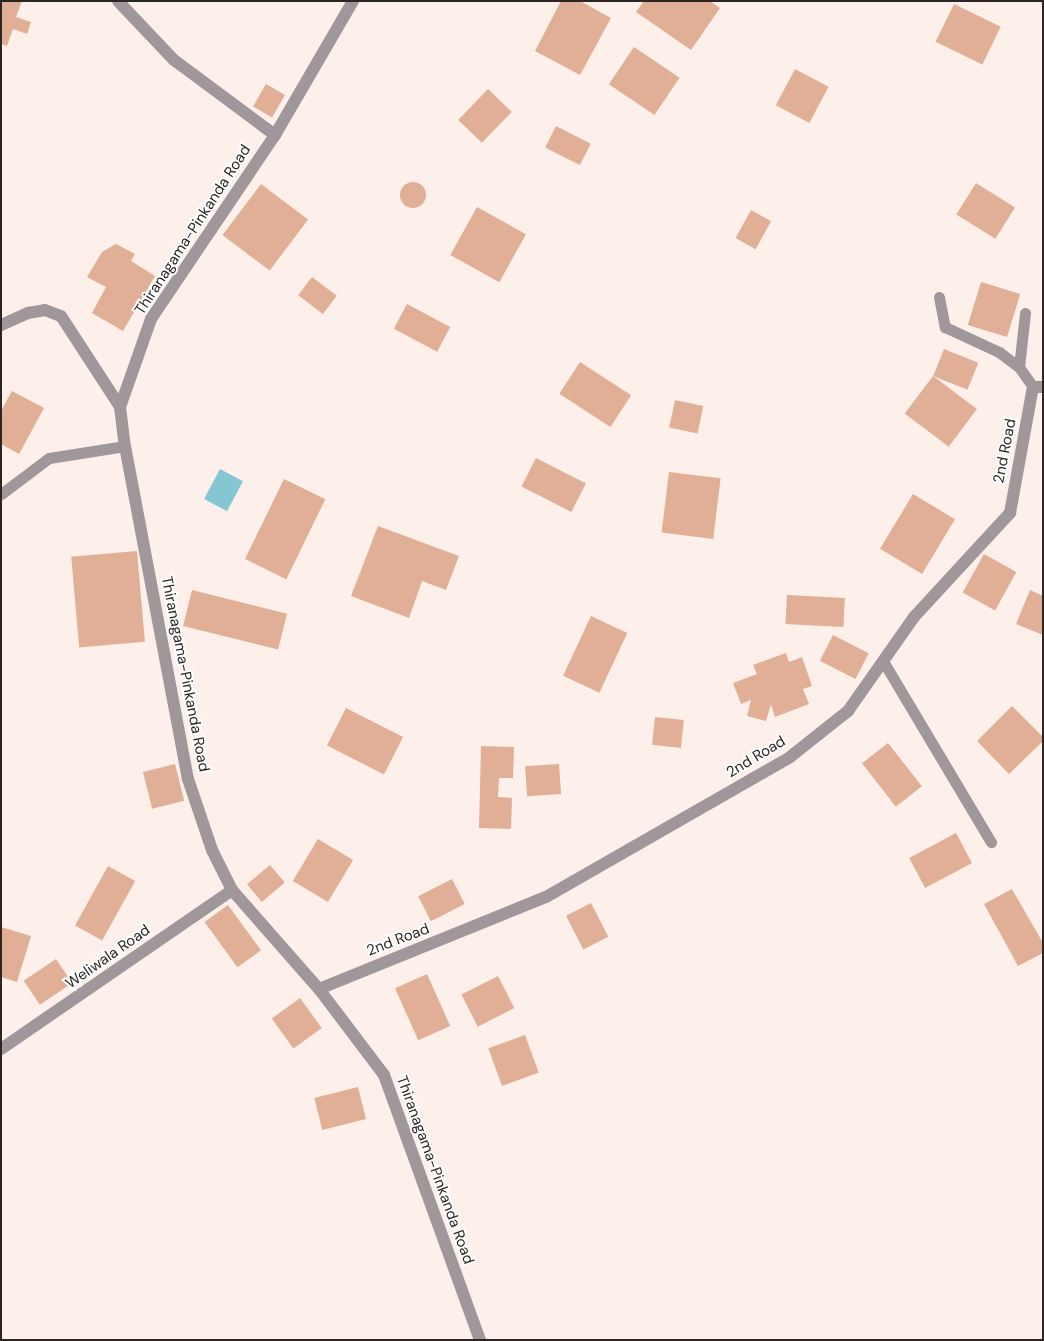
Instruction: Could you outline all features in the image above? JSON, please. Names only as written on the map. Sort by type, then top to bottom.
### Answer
[{"type":"street","points":[[118,1],[174,60],[275,135]]},
{"type":"street","name":"Thiranagama-Pinkanda Road","points":[[353,1],[275,135],[151,319],[120,407],[124,446],[188,779],[212,850],[232,890],[319,989],[384,1075],[480,1340]]},
{"type":"street","points":[[1,325],[45,310],[61,316],[120,407]]},
{"type":"street","name":"2nd Road","points":[[319,989],[546,897],[790,757],[848,711],[914,617],[1010,513],[1038,387]]},
{"type":"street","name":"Weliwala Road","points":[[1,1049],[232,890]]},
{"type":"lane","points":[[939,297],[945,327],[999,352],[1019,367],[1038,387]]},
{"type":"lane","points":[[1019,367],[1025,313]]},
{"type":"lane","points":[[1,494],[49,458],[124,446]]},
{"type":"lane","points":[[883,661],[991,842]]},
{"type":"water","points":[[220,469],[243,481],[227,511],[204,499]]},
{"type":"building","points":[[1,1],[22,1],[16,17],[31,22],[27,34],[13,29],[7,46],[1,44]]},
{"type":"building","points":[[561,1],[580,1],[611,18],[580,75],[535,51]]},
{"type":"building","points":[[644,1],[710,1],[720,8],[691,50],[636,12]]},
{"type":"building","points":[[954,4],[1001,27],[982,65],[936,42]]},
{"type":"building","points":[[634,47],[680,78],[654,115],[609,84]]},
{"type":"building","points":[[795,69],[829,87],[809,123],[776,105]]},
{"type":"building","points":[[266,84],[285,95],[272,118],[253,107]]},
{"type":"building","points":[[488,89],[512,112],[482,143],[458,120]]},
{"type":"building","points":[[556,126],[591,144],[580,165],[545,147]]},
{"type":"building","points":[[413,182],[422,186],[426,195],[422,204],[413,208],[404,204],[400,195],[404,186]]},
{"type":"building","points":[[976,183],[1015,207],[995,239],[956,214]]},
{"type":"building","points":[[261,184],[308,220],[270,271],[222,235]]},
{"type":"building","points":[[477,207],[526,234],[499,282],[450,255]]},
{"type":"building","points":[[751,210],[771,221],[756,249],[735,238]]},
{"type":"building","points":[[116,244],[135,254],[131,261],[155,276],[123,331],[92,313],[106,287],[87,277],[102,252]]},
{"type":"building","points":[[312,277],[337,296],[323,314],[298,295]]},
{"type":"building","points":[[981,282],[1020,294],[1007,337],[968,325]]},
{"type":"building","points":[[407,304],[450,327],[437,352],[394,329]]},
{"type":"building","points":[[944,349],[978,363],[967,390],[933,376]]},
{"type":"building","points":[[580,362],[631,395],[610,427],[559,394]]},
{"type":"building","points":[[933,376],[977,409],[949,447],[905,414]]},
{"type":"building","points":[[12,391],[44,408],[19,454],[1,444],[1,411]]},
{"type":"building","points":[[675,400],[703,406],[698,433],[669,427]]},
{"type":"building","points":[[536,458],[586,483],[571,512],[521,487]]},
{"type":"building","points":[[669,472],[721,478],[713,539],[662,533]]},
{"type":"building","points":[[284,479],[325,499],[286,579],[245,559]]},
{"type":"building","points":[[913,494],[955,519],[922,574],[880,549]]},
{"type":"building","points":[[378,526],[459,556],[446,590],[422,581],[409,618],[351,596]]},
{"type":"building","points":[[137,551],[145,642],[79,647],[71,557]]},
{"type":"building","points":[[984,554],[1016,572],[995,610],[963,592]]},
{"type":"building","points":[[192,590],[287,614],[278,650],[183,626]]},
{"type":"building","points":[[1030,590],[1043,596],[1043,635],[1016,624]]},
{"type":"building","points":[[787,595],[845,598],[843,627],[785,624]]},
{"type":"building","points":[[591,616],[627,633],[599,693],[563,676]]},
{"type":"building","points":[[833,635],[869,653],[855,679],[820,661]]},
{"type":"building","points":[[786,653],[789,662],[802,657],[812,686],[803,689],[809,704],[775,717],[771,704],[766,721],[747,716],[751,700],[741,704],[733,683],[757,674],[753,665]]},
{"type":"building","points":[[1012,706],[1043,737],[1043,741],[1009,774],[977,741]]},
{"type":"building","points":[[346,708],[403,737],[384,774],[327,745]]},
{"type":"building","points":[[655,717],[684,720],[681,748],[652,745]]},
{"type":"building","points":[[888,743],[922,786],[896,807],[862,763]]},
{"type":"building","points":[[481,746],[514,747],[513,778],[499,778],[498,797],[512,798],[511,829],[479,828]]},
{"type":"building","points":[[175,764],[184,801],[152,809],[143,772]]},
{"type":"building","points":[[559,764],[561,794],[527,796],[525,766]]},
{"type":"building","points":[[956,833],[972,863],[925,888],[909,858]]},
{"type":"building","points":[[318,839],[353,860],[328,902],[293,881]]},
{"type":"building","points":[[270,865],[285,883],[262,902],[247,884]]},
{"type":"building","points":[[108,866],[135,881],[102,941],[75,925]]},
{"type":"building","points":[[452,879],[465,904],[431,921],[418,896]]},
{"type":"building","points":[[1012,889],[1043,943],[1043,953],[1018,966],[984,904]]},
{"type":"building","points":[[591,903],[608,937],[583,950],[566,916]]},
{"type":"building","points":[[228,905],[261,950],[237,967],[205,922]]},
{"type":"building","points":[[1,927],[31,936],[17,982],[1,977]]},
{"type":"building","points":[[56,959],[72,983],[40,1005],[24,981]]},
{"type":"building","points":[[427,974],[450,1026],[418,1040],[395,988]]},
{"type":"building","points":[[498,976],[514,1008],[478,1027],[461,995]]},
{"type":"building","points":[[300,998],[322,1028],[293,1049],[272,1019]]},
{"type":"building","points":[[525,1035],[539,1073],[502,1086],[488,1048]]},
{"type":"building","points":[[358,1087],[366,1119],[322,1130],[314,1098]]}]
